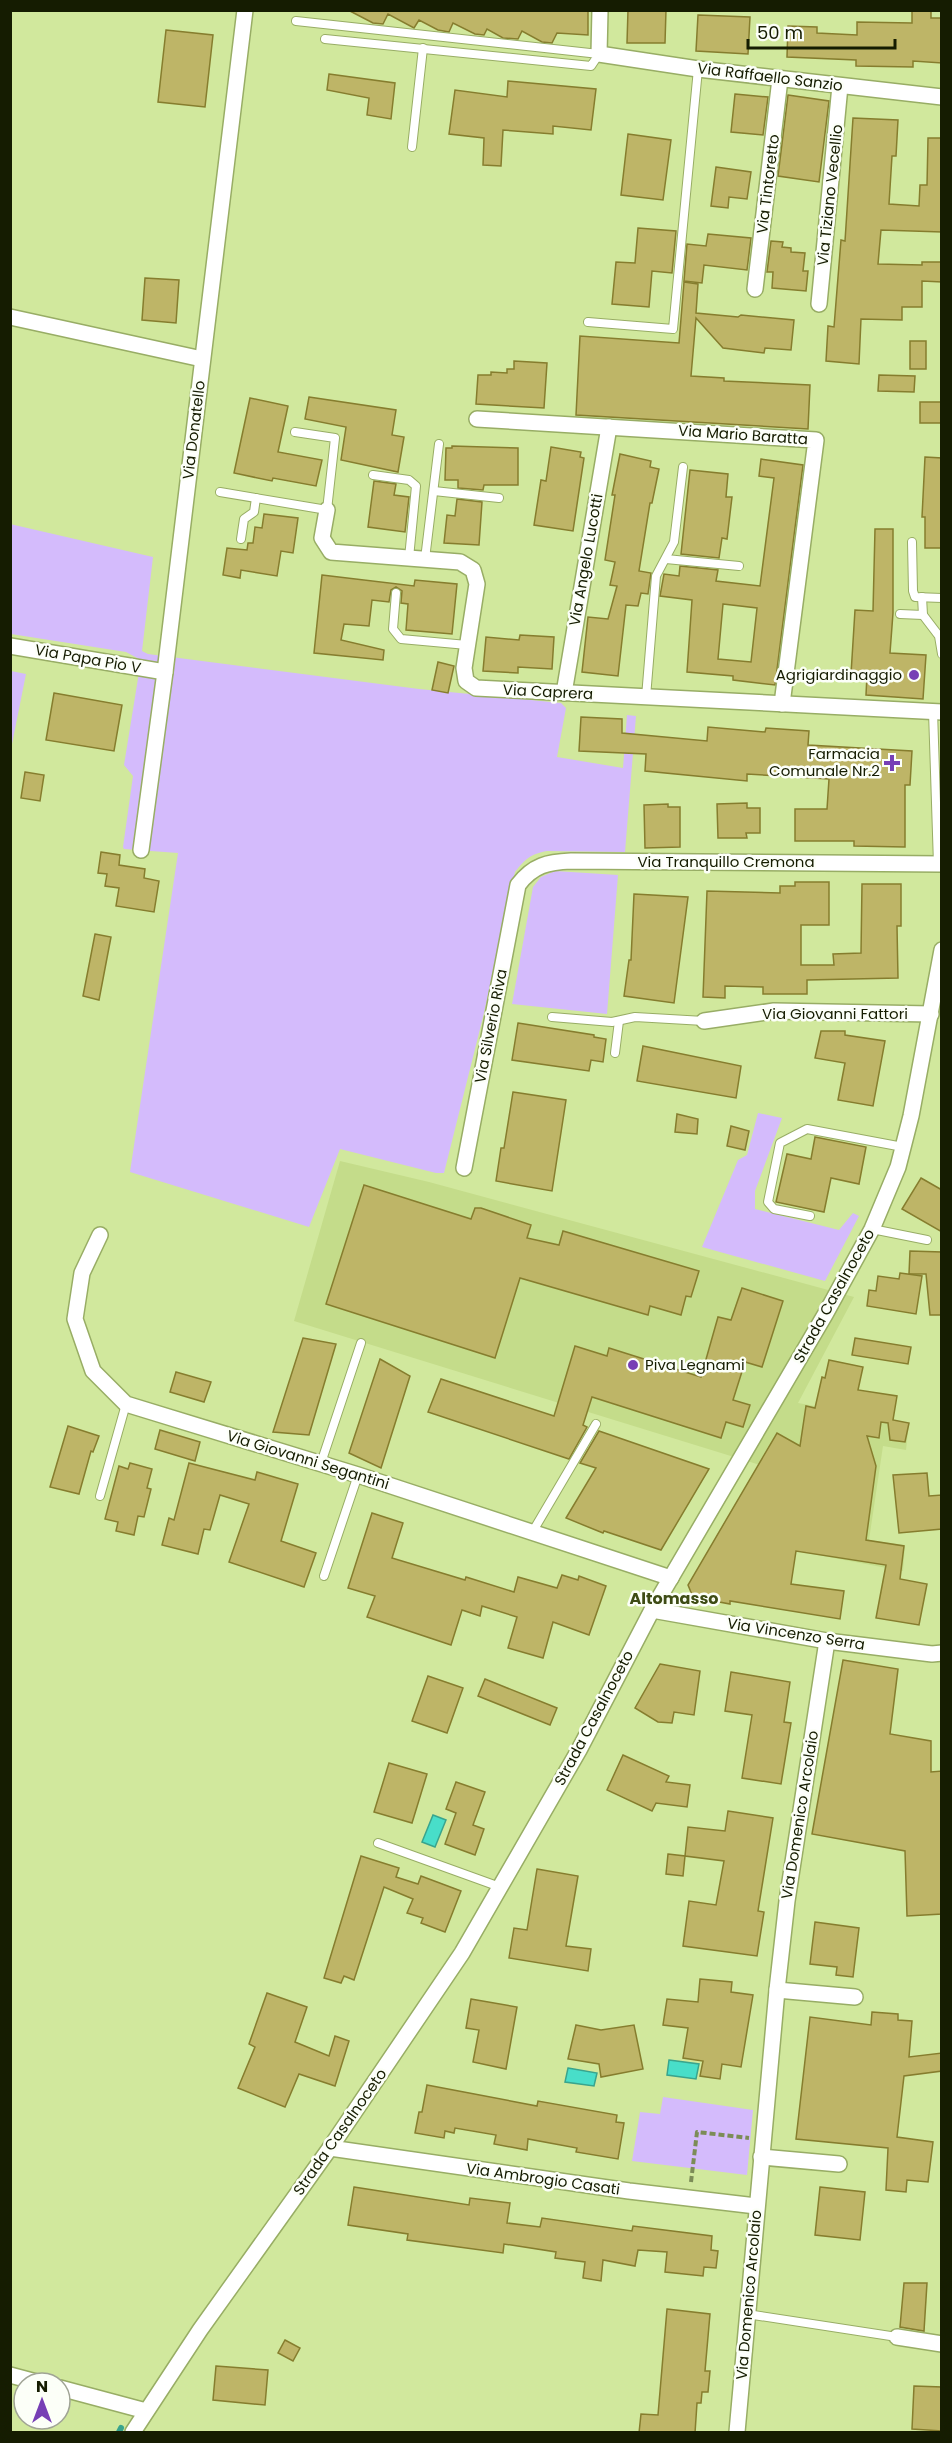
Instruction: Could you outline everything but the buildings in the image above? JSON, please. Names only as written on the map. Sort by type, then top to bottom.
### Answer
[{"type":"street","name":"Via Donatello","points":[[141,850],[165,672],[245,10]]},
{"type":"street","points":[[599,54],[600,10]]},
{"type":"street","name":"Via Raffaello Sanzio","points":[[599,54],[698,69],[942,97]]},
{"type":"street","name":"Via Tintoretto","points":[[755,290],[780,79]]},
{"type":"street","name":"Via Tiziano Vecellio","points":[[819,304],[840,86]]},
{"type":"street","points":[[10,317],[202,359]]},
{"type":"street","name":"Via Mario Baratta","points":[[477,419],[816,440],[782,704]]},
{"type":"street","name":"Via Angelo Lucotti","points":[[564,693],[609,427]]},
{"type":"street","name":"Via Caprera","points":[[327,510],[322,538],[331,552],[460,562],[473,570],[477,584],[464,668],[466,681],[476,688],[939,710]]},
{"type":"street","name":"Via Papa Pio V","points":[[10,646],[165,672]]},
{"type":"street","name":"Via Tranquillo Cremona","points":[[518,885],[535,868],[548,862],[940,864]]},
{"type":"street","name":"Via Silverio Riva","points":[[464,1168],[518,885]]},
{"type":"street","name":"Strada Casalnoceto","points":[[133,2433],[200,2330],[330,2148],[462,1953],[579,1750],[670,1578],[826,1313],[873,1228],[898,1167],[903,1147],[941,954]]},
{"type":"street","name":"Via Giovanni Fattori","points":[[704,1021],[774,1011],[931,1014]]},
{"type":"street","name":"Via Giovanni Segantini","points":[[100,1235],[82,1273],[75,1319],[93,1371],[126,1404],[358,1474],[670,1578]]},
{"type":"street","name":"Via Vincenzo Serra","points":[[652,1610],[827,1641],[932,1654],[942,1653]]},
{"type":"street","name":"Via Domenico Arcolaio","points":[[737,2433],[756,2206],[787,1901],[827,1641]]},
{"type":"street","points":[[777,1990],[855,1996]]},
{"type":"street","name":"Via Ambrogio Casati","points":[[330,2148],[756,2206]]},
{"type":"street","points":[[761,2157],[839,2164]]},
{"type":"street","points":[[897,2337],[942,2344]]},
{"type":"street","points":[[72,2391],[146,2411]]},
{"type":"lane","name":"Via Raffaello Sanzio","points":[[296,21],[599,54]]},
{"type":"lane","points":[[325,39],[591,66],[599,54]]},
{"type":"lane","points":[[412,147],[423,48]]},
{"type":"lane","points":[[588,322],[673,329],[698,69]]},
{"type":"lane","points":[[220,492],[327,510],[336,438],[295,432]]},
{"type":"lane","points":[[425,559],[439,444]]},
{"type":"lane","points":[[646,697],[656,576],[674,542],[683,468]]},
{"type":"lane","points":[[373,475],[409,480],[416,486],[409,558]]},
{"type":"lane","points":[[434,491],[499,498]]},
{"type":"lane","points":[[241,539],[244,519],[254,512],[256,498]]},
{"type":"lane","points":[[912,542],[915,597],[942,598]]},
{"type":"lane","points":[[666,559],[739,566]]},
{"type":"lane","points":[[396,593],[393,629],[401,639],[467,645]]},
{"type":"lane","points":[[922,597],[923,615],[939,636],[942,654]]},
{"type":"lane","points":[[900,614],[923,615]]},
{"type":"lane","points":[[939,710],[940,864]]},
{"type":"lane","points":[[552,1017],[612,1022],[635,1017],[704,1021]]},
{"type":"lane","points":[[615,1053],[619,1021]]},
{"type":"lane","points":[[810,1216],[774,1209],[768,1202],[780,1143],[807,1129],[903,1147]]},
{"type":"lane","points":[[873,1228],[927,1240]]},
{"type":"lane","points":[[321,1463],[362,1343]]},
{"type":"lane","points":[[100,1496],[126,1404]]},
{"type":"lane","points":[[532,1531],[596,1424]]},
{"type":"lane","points":[[324,1576],[358,1474]]},
{"type":"lane","points":[[378,1843],[500,1887]]},
{"type":"lane","points":[[747,2314],[897,2337]]},
{"type":"path","points":[[689,2198],[697,2132],[763,2140]]},
{"type":"shaded area","points":[[10,524],[153,557],[142,651],[148,654],[419,689],[561,703],[566,708],[557,757],[623,768],[627,715],[636,716],[625,852],[547,851],[529,858],[515,872],[483,1017],[444,1173],[340,1149],[309,1227],[130,1172],[178,853],[124,849],[123,847],[133,776],[124,765],[141,660],[126,652],[11,634]]},
{"type":"shaded area","points":[[10,671],[26,674],[11,749]]},
{"type":"shaded area","points":[[555,871],[618,875],[607,1014],[512,1004],[533,887],[541,877]]},
{"type":"shaded area","points":[[758,1113],[782,1118],[755,1191],[755,1209],[839,1230],[853,1213],[859,1216],[825,1281],[702,1247],[738,1160],[747,1155]]},
{"type":"shaded area","points":[[340,1161],[429,1182],[854,1297],[798,1403],[909,1423],[906,1450],[883,1446],[869,1540],[905,1545],[903,1571],[716,1536],[760,1465],[294,1321]]},
{"type":"shaded area","points":[[663,2097],[753,2110],[747,2175],[632,2161],[640,2112],[660,2114]]},
{"type":"water","points":[[433,1815],[446,1820],[435,1847],[422,1842]]},
{"type":"water","points":[[669,2060],[699,2064],[696,2079],[667,2075]]},
{"type":"water","points":[[568,2068],[597,2073],[594,2086],[565,2082]]},
{"type":"waterway","points":[[119,2432],[121,2428]]},
{"type":"place","name":"Agrigiardinaggio","points":[[914,675]]},
{"type":"place","name":"Farmacia Comunale Nr.2","points":[[892,763]]},
{"type":"place","name":"Piva Legnami","points":[[633,1365]]},
{"type":"district","name":"Altomasso","points":[[674,1598]]}]
